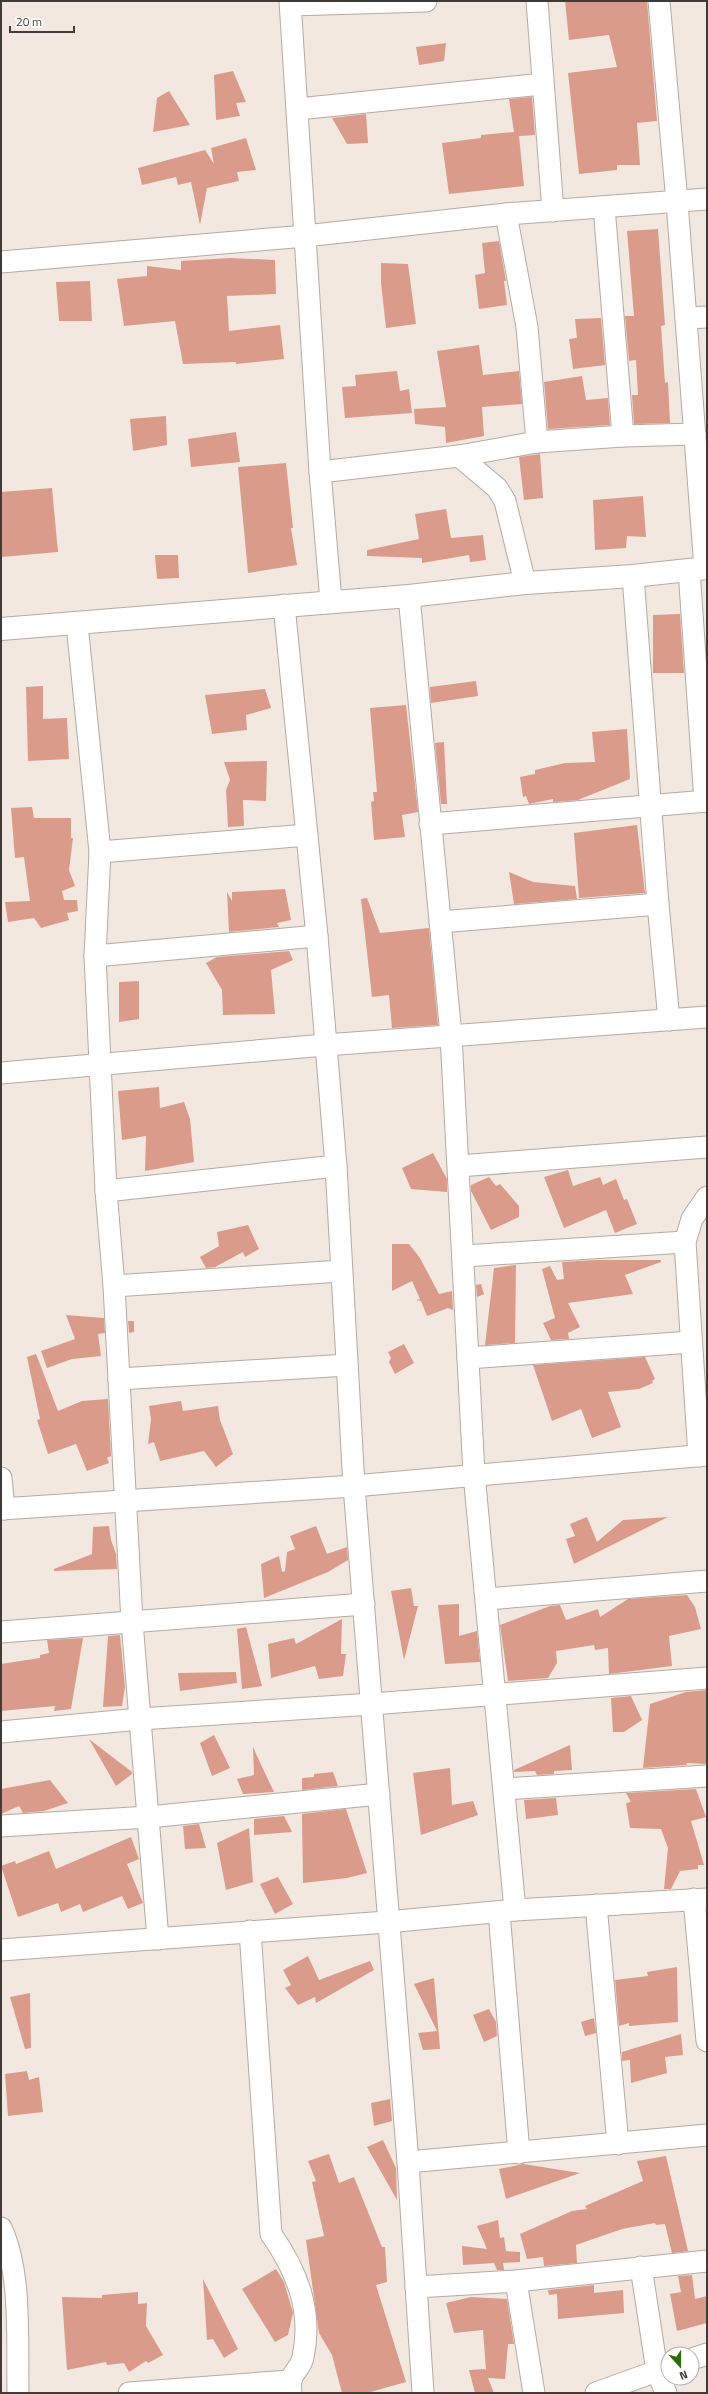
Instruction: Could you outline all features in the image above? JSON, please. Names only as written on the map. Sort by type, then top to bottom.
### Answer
[{"type":"street","points":[[331,601],[320,472],[298,109],[290,3],[426,1]]},
{"type":"street","points":[[537,1],[542,84],[553,211]]},
{"type":"street","points":[[430,824],[650,804],[706,801],[695,434],[677,202],[659,1]]},
{"type":"street","points":[[298,109],[542,84]]},
{"type":"street","points":[[1,262],[305,236],[506,214],[707,199]]},
{"type":"street","points":[[604,207],[623,436]]},
{"type":"street","points":[[506,214],[527,327],[537,442]]},
{"type":"street","points":[[686,318],[707,316]]},
{"type":"street","points":[[320,472],[459,456],[537,442],[623,436],[695,434]]},
{"type":"street","points":[[459,456],[497,488],[505,501],[525,583]]},
{"type":"street","points":[[1,629],[77,624],[331,601],[409,596],[525,583],[632,576],[700,569]]},
{"type":"street","points":[[632,576],[658,904],[669,1020]]},
{"type":"street","points":[[409,596],[451,1035],[464,1256],[474,1474],[504,1789],[507,1911],[519,2153]]},
{"type":"street","points":[[284,605],[317,936],[336,1166],[354,1486],[379,1794],[387,1922],[408,2162],[423,2393]]},
{"type":"street","points":[[77,624],[100,852],[95,956],[106,1191],[114,1286],[132,1622],[158,1939]]},
{"type":"street","points":[[100,852],[307,835]]},
{"type":"street","points":[[440,922],[658,904]]},
{"type":"street","points":[[95,956],[317,936]]},
{"type":"street","points":[[1,1071],[100,1065],[451,1035],[707,1017]]},
{"type":"street","points":[[459,1166],[707,1147]]},
{"type":"street","points":[[106,1191],[336,1166]]},
{"type":"street","points":[[1,1478],[2,1509],[354,1486],[474,1474],[703,1455],[691,1342],[685,1242],[692,1219],[707,1197]]},
{"type":"street","points":[[464,1256],[685,1242]]},
{"type":"street","points":[[114,1286],[341,1271]]},
{"type":"street","points":[[468,1358],[691,1342]]},
{"type":"street","points":[[119,1379],[347,1365]]},
{"type":"street","points":[[487,1599],[707,1581]]},
{"type":"street","points":[[1,1632],[364,1604]]},
{"type":"street","points":[[1,1732],[140,1719],[372,1704],[707,1678]]},
{"type":"street","points":[[504,1789],[707,1776]]},
{"type":"street","points":[[1,1826],[148,1817],[379,1794]]},
{"type":"street","points":[[1,1950],[387,1922],[507,1911],[700,1899],[707,2041]]},
{"type":"street","points":[[596,1905],[618,2144]]},
{"type":"street","points":[[129,2393],[290,2387],[303,2358],[307,2314],[298,2281],[285,2254],[271,2234],[250,1932]]},
{"type":"street","points":[[408,2162],[707,2135]]},
{"type":"street","points":[[1,2228],[5,2236],[15,2282],[18,2393]]},
{"type":"street","points":[[416,2287],[516,2281],[707,2261]]},
{"type":"street","points":[[641,2267],[660,2359]]},
{"type":"street","points":[[516,2281],[534,2393]]},
{"type":"street","points":[[596,2393],[660,2370]]},
{"type":"building","points":[[565,1],[647,1],[657,121],[637,123],[640,165],[617,165],[617,170],[579,174],[568,73],[617,67],[609,35],[569,40]]},
{"type":"building","points":[[446,43],[444,61],[419,65],[416,47]]},
{"type":"building","points":[[233,71],[246,102],[236,103],[240,116],[216,120],[214,75]]},
{"type":"building","points":[[169,91],[190,125],[153,132],[157,98]]},
{"type":"building","points":[[532,97],[535,135],[519,136],[524,186],[449,194],[442,143],[481,138],[481,135],[514,132],[509,99]]},
{"type":"building","points":[[366,114],[368,143],[347,144],[332,118]]},
{"type":"building","points":[[246,138],[256,170],[237,172],[239,181],[207,188],[200,225],[191,182],[178,185],[176,177],[142,185],[138,168],[205,150],[214,164],[211,148]]},
{"type":"building","points":[[658,229],[665,325],[661,326],[665,383],[668,382],[670,423],[634,424],[632,395],[638,395],[636,360],[629,361],[625,316],[634,316],[627,231]]},
{"type":"building","points":[[499,241],[506,281],[504,281],[507,305],[479,309],[475,275],[485,273],[482,243]]},
{"type":"building","points":[[230,258],[275,260],[276,294],[227,296],[229,331],[280,325],[284,359],[236,364],[236,362],[183,364],[175,321],[124,326],[117,279],[147,276],[147,266],[181,270],[181,261]]},
{"type":"building","points":[[381,263],[408,264],[416,324],[386,328],[381,283]]},
{"type":"building","points":[[90,281],[92,321],[59,321],[56,282]]},
{"type":"building","points":[[601,318],[605,365],[573,369],[569,339],[577,338],[575,319]]},
{"type":"building","points":[[479,345],[483,375],[519,371],[522,404],[482,407],[484,436],[446,443],[445,427],[415,424],[414,409],[446,407],[437,351]]},
{"type":"building","points":[[397,371],[400,391],[409,389],[412,413],[345,418],[342,387],[356,386],[355,375]]},
{"type":"building","points":[[582,376],[586,400],[608,398],[610,425],[548,429],[544,382]]},
{"type":"building","points":[[166,416],[167,445],[133,451],[130,419]]},
{"type":"building","points":[[236,432],[240,462],[191,467],[188,439]]},
{"type":"building","points":[[540,454],[543,498],[524,500],[519,457]]},
{"type":"building","points":[[286,463],[293,528],[291,528],[297,565],[248,573],[238,467]]},
{"type":"building","points":[[52,488],[58,552],[2,557],[1,492]]},
{"type":"building","points":[[643,496],[646,537],[627,536],[626,548],[595,550],[593,500]]},
{"type":"building","points":[[446,509],[451,538],[483,535],[486,560],[470,562],[469,555],[422,563],[422,558],[367,556],[367,550],[419,539],[415,514]]},
{"type":"building","points":[[155,555],[178,555],[179,578],[157,579]]},
{"type":"building","points":[[680,614],[684,673],[653,673],[653,615]]},
{"type":"building","points":[[476,681],[478,696],[431,703],[430,687]]},
{"type":"building","points":[[43,686],[43,719],[67,718],[69,759],[28,761],[26,687]]},
{"type":"building","points":[[265,689],[271,708],[246,715],[247,730],[212,734],[205,695]]},
{"type":"building","points":[[406,705],[418,812],[402,815],[405,837],[374,840],[371,802],[374,801],[373,792],[377,792],[370,708]]},
{"type":"building","points":[[627,729],[630,779],[578,800],[553,802],[553,799],[529,804],[526,796],[523,797],[520,777],[535,774],[535,770],[565,763],[595,762],[592,732]]},
{"type":"building","points":[[444,742],[447,804],[441,804],[435,743]]},
{"type":"building","points":[[267,761],[266,801],[243,800],[244,826],[228,827],[226,790],[230,780],[224,762]]},
{"type":"building","points":[[32,807],[34,818],[71,818],[71,838],[73,838],[69,870],[75,886],[62,891],[64,900],[77,900],[78,911],[67,913],[69,920],[41,928],[34,918],[8,922],[5,902],[30,901],[24,857],[15,858],[11,808]]},
{"type":"building","points":[[637,825],[645,893],[579,898],[574,833]]},
{"type":"building","points":[[509,872],[533,882],[575,886],[577,899],[514,904]]},
{"type":"building","points":[[285,889],[291,920],[277,923],[279,927],[229,932],[227,892],[232,901],[232,892]]},
{"type":"building","points":[[367,898],[380,933],[429,928],[438,1025],[392,1028],[389,995],[372,997],[361,899]]},
{"type":"building","points":[[289,951],[293,960],[271,970],[275,1014],[223,1015],[222,990],[206,963],[217,957]]},
{"type":"building","points":[[139,981],[139,1019],[119,1022],[119,982]]},
{"type":"building","points":[[159,1087],[160,1108],[184,1102],[190,1119],[194,1162],[145,1171],[146,1136],[122,1140],[118,1091]]},
{"type":"building","points":[[433,1153],[447,1179],[447,1192],[411,1189],[402,1168]]},
{"type":"building","points":[[568,1170],[573,1186],[600,1177],[603,1185],[616,1179],[624,1200],[627,1199],[637,1224],[615,1233],[606,1210],[564,1228],[544,1177]]},
{"type":"building","points":[[489,1177],[496,1186],[500,1184],[519,1206],[519,1217],[491,1230],[471,1191],[471,1185]]},
{"type":"building","points":[[248,1225],[259,1249],[245,1257],[243,1252],[215,1267],[206,1268],[200,1257],[219,1246],[217,1232]]},
{"type":"building","points":[[392,1244],[409,1244],[420,1258],[439,1294],[452,1291],[453,1310],[448,1308],[427,1316],[421,1301],[416,1300],[420,1299],[412,1281],[392,1291]]},
{"type":"building","points":[[595,1260],[661,1260],[661,1262],[625,1275],[633,1294],[568,1303],[580,1327],[568,1333],[569,1339],[551,1340],[543,1323],[555,1318],[542,1269],[550,1266],[557,1280],[564,1279],[562,1262]]},
{"type":"building","points":[[516,1265],[515,1343],[485,1345],[494,1268]]},
{"type":"building","points":[[481,1284],[484,1294],[477,1297],[476,1285]]},
{"type":"building","points":[[66,1315],[104,1318],[105,1333],[98,1334],[101,1356],[72,1359],[47,1368],[41,1351],[75,1339]]},
{"type":"building","points":[[128,1321],[134,1321],[134,1332],[129,1333]]},
{"type":"building","points":[[404,1344],[414,1363],[395,1374],[389,1362],[391,1358],[388,1352]]},
{"type":"building","points":[[36,1354],[58,1411],[82,1401],[108,1399],[111,1456],[107,1458],[109,1463],[87,1471],[76,1444],[48,1454],[37,1420],[40,1419],[27,1357]]},
{"type":"building","points":[[645,1357],[655,1379],[652,1381],[653,1383],[639,1389],[608,1392],[621,1427],[592,1438],[581,1409],[552,1421],[533,1365]]},
{"type":"building","points":[[181,1401],[183,1411],[218,1406],[220,1420],[233,1454],[216,1467],[204,1451],[160,1461],[154,1442],[148,1444],[151,1419],[149,1406]]},
{"type":"building","points":[[587,1517],[597,1542],[623,1520],[668,1517],[574,1564],[566,1539],[575,1536],[570,1524]]},
{"type":"building","points":[[109,1526],[111,1540],[116,1554],[117,1569],[54,1571],[54,1569],[92,1554],[93,1527]]},
{"type":"building","points":[[316,1526],[327,1554],[347,1547],[348,1560],[328,1572],[264,1598],[261,1564],[279,1556],[282,1572],[285,1571],[287,1552],[295,1549],[290,1536]]},
{"type":"building","points":[[411,1588],[414,1606],[418,1606],[404,1660],[391,1591]]},
{"type":"building","points":[[687,1595],[695,1607],[701,1629],[669,1636],[672,1666],[609,1674],[608,1648],[595,1650],[594,1645],[556,1651],[557,1663],[548,1678],[508,1681],[500,1625],[550,1606],[560,1605],[566,1620],[598,1609],[600,1617],[628,1599]]},
{"type":"building","points":[[459,1604],[459,1636],[477,1631],[480,1662],[445,1664],[438,1605]]},
{"type":"building","points":[[342,1619],[341,1654],[346,1654],[343,1676],[319,1679],[315,1666],[271,1678],[268,1644],[294,1638],[296,1644]]},
{"type":"building","points":[[246,1627],[262,1686],[242,1689],[237,1629]]},
{"type":"building","points":[[120,1635],[125,1687],[122,1706],[103,1707],[108,1636]]},
{"type":"building","points":[[83,1638],[71,1709],[54,1711],[55,1706],[1,1711],[1,1664],[40,1658],[40,1655],[49,1653],[47,1640]]},
{"type":"building","points":[[236,1672],[237,1683],[180,1691],[178,1673]]},
{"type":"building","points":[[707,1690],[707,1764],[686,1763],[687,1765],[643,1768],[650,1704],[686,1692]]},
{"type":"building","points":[[631,1696],[642,1720],[624,1732],[613,1732],[611,1698]]},
{"type":"building","points":[[214,1735],[230,1768],[212,1776],[200,1743]]},
{"type":"building","points":[[89,1739],[132,1772],[132,1774],[116,1786]]},
{"type":"building","points":[[570,1745],[572,1770],[554,1771],[554,1774],[537,1775],[535,1771],[514,1772],[514,1770]]},
{"type":"building","points":[[253,1747],[274,1792],[243,1794],[237,1779],[254,1775]]},
{"type":"building","points":[[450,1768],[452,1805],[473,1801],[478,1815],[421,1835],[413,1773]]},
{"type":"building","points":[[333,1772],[338,1786],[302,1790],[302,1778],[314,1777],[314,1774]]},
{"type":"building","points":[[50,1780],[68,1803],[44,1811],[23,1813],[19,1806],[1,1814],[1,1789]]},
{"type":"building","points":[[696,1789],[706,1817],[691,1821],[704,1865],[698,1865],[698,1869],[680,1871],[671,1889],[664,1889],[668,1848],[661,1829],[630,1828],[626,1803],[631,1802],[626,1793]]},
{"type":"building","points":[[556,1798],[558,1815],[526,1819],[524,1800]]},
{"type":"building","points":[[346,1809],[367,1873],[347,1878],[303,1883],[302,1814]]},
{"type":"building","points":[[284,1816],[292,1832],[254,1835],[254,1819]]},
{"type":"building","points":[[199,1824],[206,1848],[185,1849],[183,1826]]},
{"type":"building","points":[[249,1828],[253,1882],[226,1890],[217,1843]]},
{"type":"building","points":[[131,1837],[139,1859],[127,1864],[143,1903],[128,1909],[122,1896],[83,1912],[80,1904],[61,1912],[58,1903],[18,1917],[1,1866],[15,1861],[16,1864],[49,1851],[56,1869]]},
{"type":"building","points":[[278,1877],[293,1904],[275,1914],[260,1884]]},
{"type":"building","points":[[308,1956],[319,1980],[370,1961],[374,1970],[316,2003],[315,1997],[298,2005],[285,1988],[291,1985],[283,1970]]},
{"type":"building","points":[[677,1967],[678,2022],[629,2026],[629,2023],[619,2026],[615,1980],[648,1976],[647,1972]]},
{"type":"building","points":[[434,1978],[440,2049],[423,2050],[418,2033],[437,2031],[414,1984]]},
{"type":"building","points":[[30,1993],[31,2048],[25,2049],[10,1997]]},
{"type":"building","points":[[489,2009],[496,2022],[497,2036],[484,2042],[473,2015]]},
{"type":"building","points":[[594,2018],[596,2033],[585,2036],[581,2022]]},
{"type":"building","points":[[681,2034],[683,2055],[665,2057],[667,2073],[631,2083],[630,2060],[622,2061],[622,2052]]},
{"type":"building","points":[[27,2071],[29,2080],[39,2077],[43,2112],[8,2116],[5,2074]]},
{"type":"building","points":[[390,2099],[392,2121],[374,2126],[371,2103]]},
{"type":"building","points":[[383,2140],[396,2168],[397,2200],[367,2147]]},
{"type":"building","points":[[329,2154],[339,2183],[354,2177],[382,2247],[385,2247],[387,2282],[376,2285],[406,2382],[367,2393],[342,2393],[332,2355],[319,2333],[306,2240],[324,2236],[312,2182],[316,2181],[308,2161]]},
{"type":"building","points":[[666,2156],[688,2251],[672,2253],[665,2224],[656,2225],[655,2223],[622,2229],[576,2245],[577,2263],[544,2266],[543,2257],[527,2259],[520,2234],[572,2211],[587,2209],[585,2206],[643,2181],[637,2161]]},
{"type":"building","points":[[523,2164],[580,2173],[506,2199],[499,2169]]},
{"type":"building","points":[[498,2220],[500,2238],[504,2237],[506,2251],[520,2252],[520,2262],[503,2263],[504,2270],[497,2270],[494,2263],[463,2265],[462,2246],[487,2249],[477,2226]]},
{"type":"building","points":[[276,2269],[284,2282],[293,2313],[288,2335],[275,2342],[242,2289]]},
{"type":"building","points":[[692,2275],[695,2299],[707,2296],[707,2323],[677,2331],[670,2294],[681,2292],[678,2276]]},
{"type":"building","points":[[203,2279],[238,2349],[224,2358],[213,2339],[207,2340]]},
{"type":"building","points":[[594,2285],[594,2293],[623,2290],[624,2313],[558,2319],[557,2294],[549,2295],[548,2290]]},
{"type":"building","points":[[138,2292],[138,2304],[147,2303],[146,2326],[163,2355],[148,2363],[146,2361],[129,2372],[124,2363],[107,2365],[106,2362],[67,2370],[62,2297],[102,2298],[102,2295]]},
{"type":"building","points":[[471,2297],[507,2299],[514,2344],[508,2344],[505,2379],[488,2378],[494,2393],[475,2393],[469,2370],[485,2369],[486,2371],[483,2330],[454,2333],[446,2303]]}]
